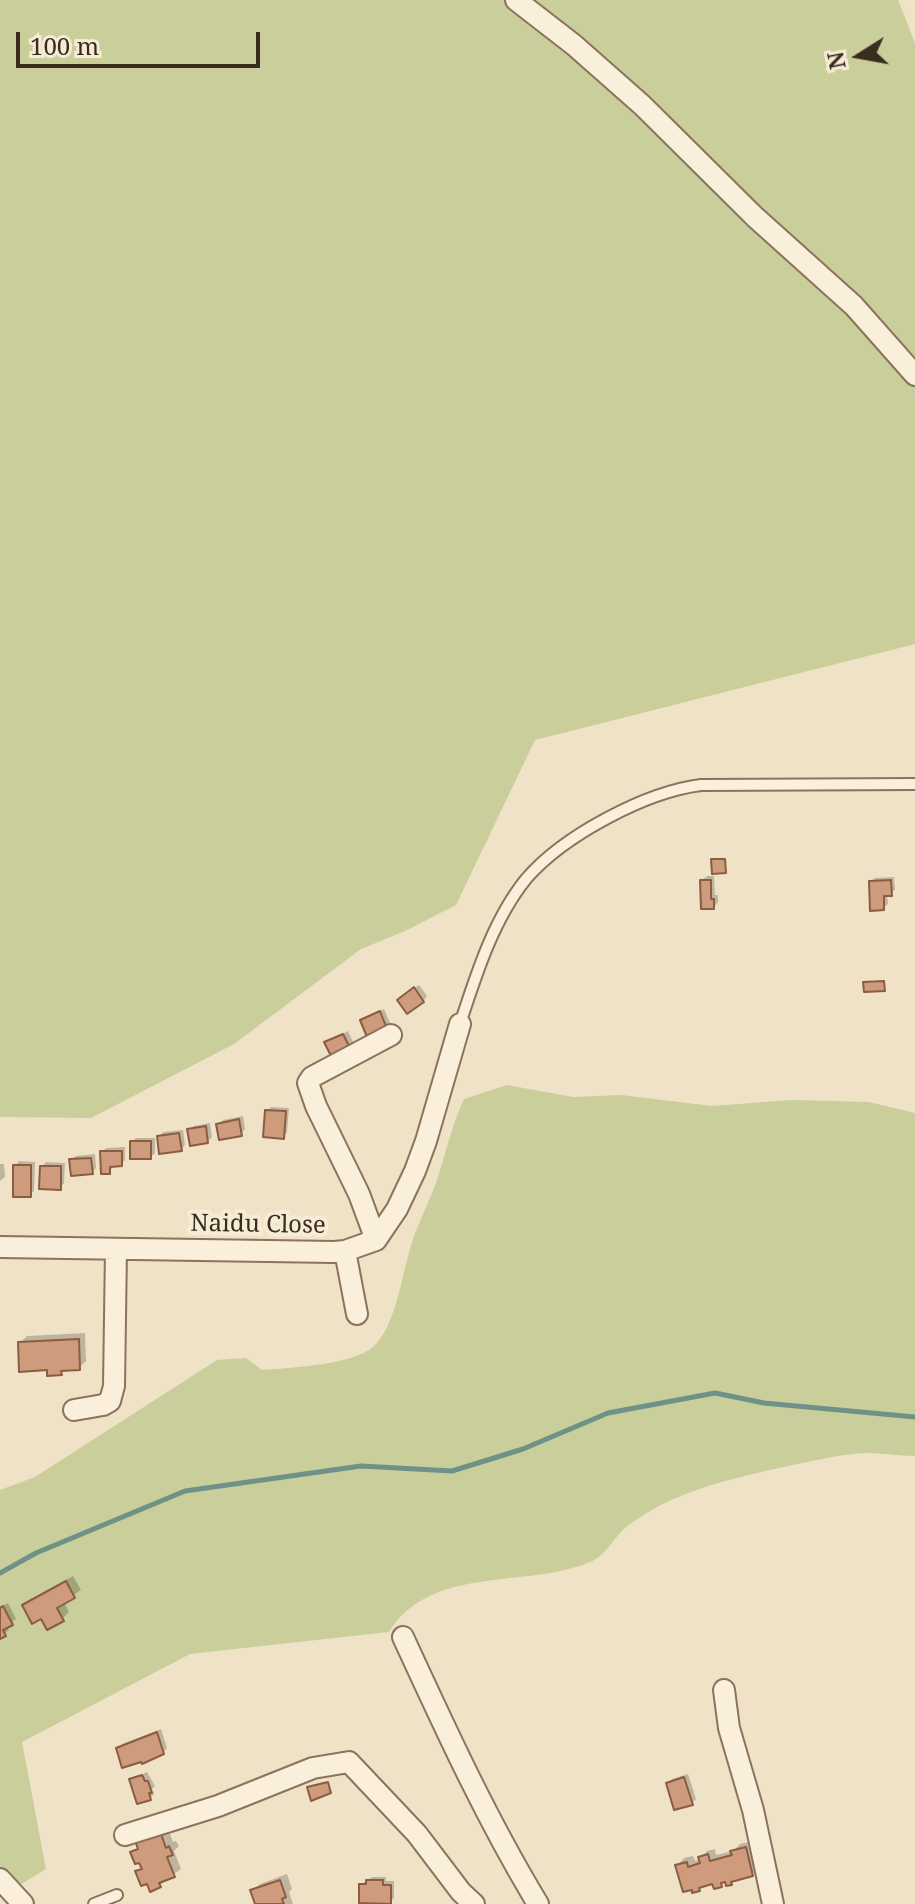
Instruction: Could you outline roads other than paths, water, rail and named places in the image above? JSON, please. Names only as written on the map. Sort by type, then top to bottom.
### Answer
[{"type":"street","points":[[516,0],[574,45],[642,105],[755,217],[854,306],[915,375]]},
{"type":"street","points":[[376,1240],[397,1209],[415,1171],[460,1024]]},
{"type":"street","points":[[376,1240],[359,1194],[308,1083],[312,1077],[391,1035]]},
{"type":"street","name":"Naidu Close","points":[[0,1247],[345,1251],[376,1240]]},
{"type":"street","points":[[74,1410],[110,1401],[114,1386],[116,1249]]},
{"type":"street","points":[[345,1251],[357,1314]]},
{"type":"street","points":[[403,1637],[455,1750],[508,1854],[538,1904]]},
{"type":"street","points":[[724,1690],[729,1728],[753,1810],[773,1904]]},
{"type":"street","points":[[125,1835],[218,1806],[313,1768],[349,1762],[417,1834],[461,1892],[474,1904]]},
{"type":"street","points":[[0,1879],[23,1904]]},
{"type":"lane","points":[[460,1024],[490,941],[526,880],[540,865],[610,817],[667,792],[701,785],[915,784]]},
{"type":"lane","points":[[94,1904],[117,1895]]},
{"type":"waterway","points":[[0,1573],[36,1553],[185,1491],[361,1466],[452,1471],[523,1449],[608,1413],[715,1393],[764,1403],[915,1417]]}]
